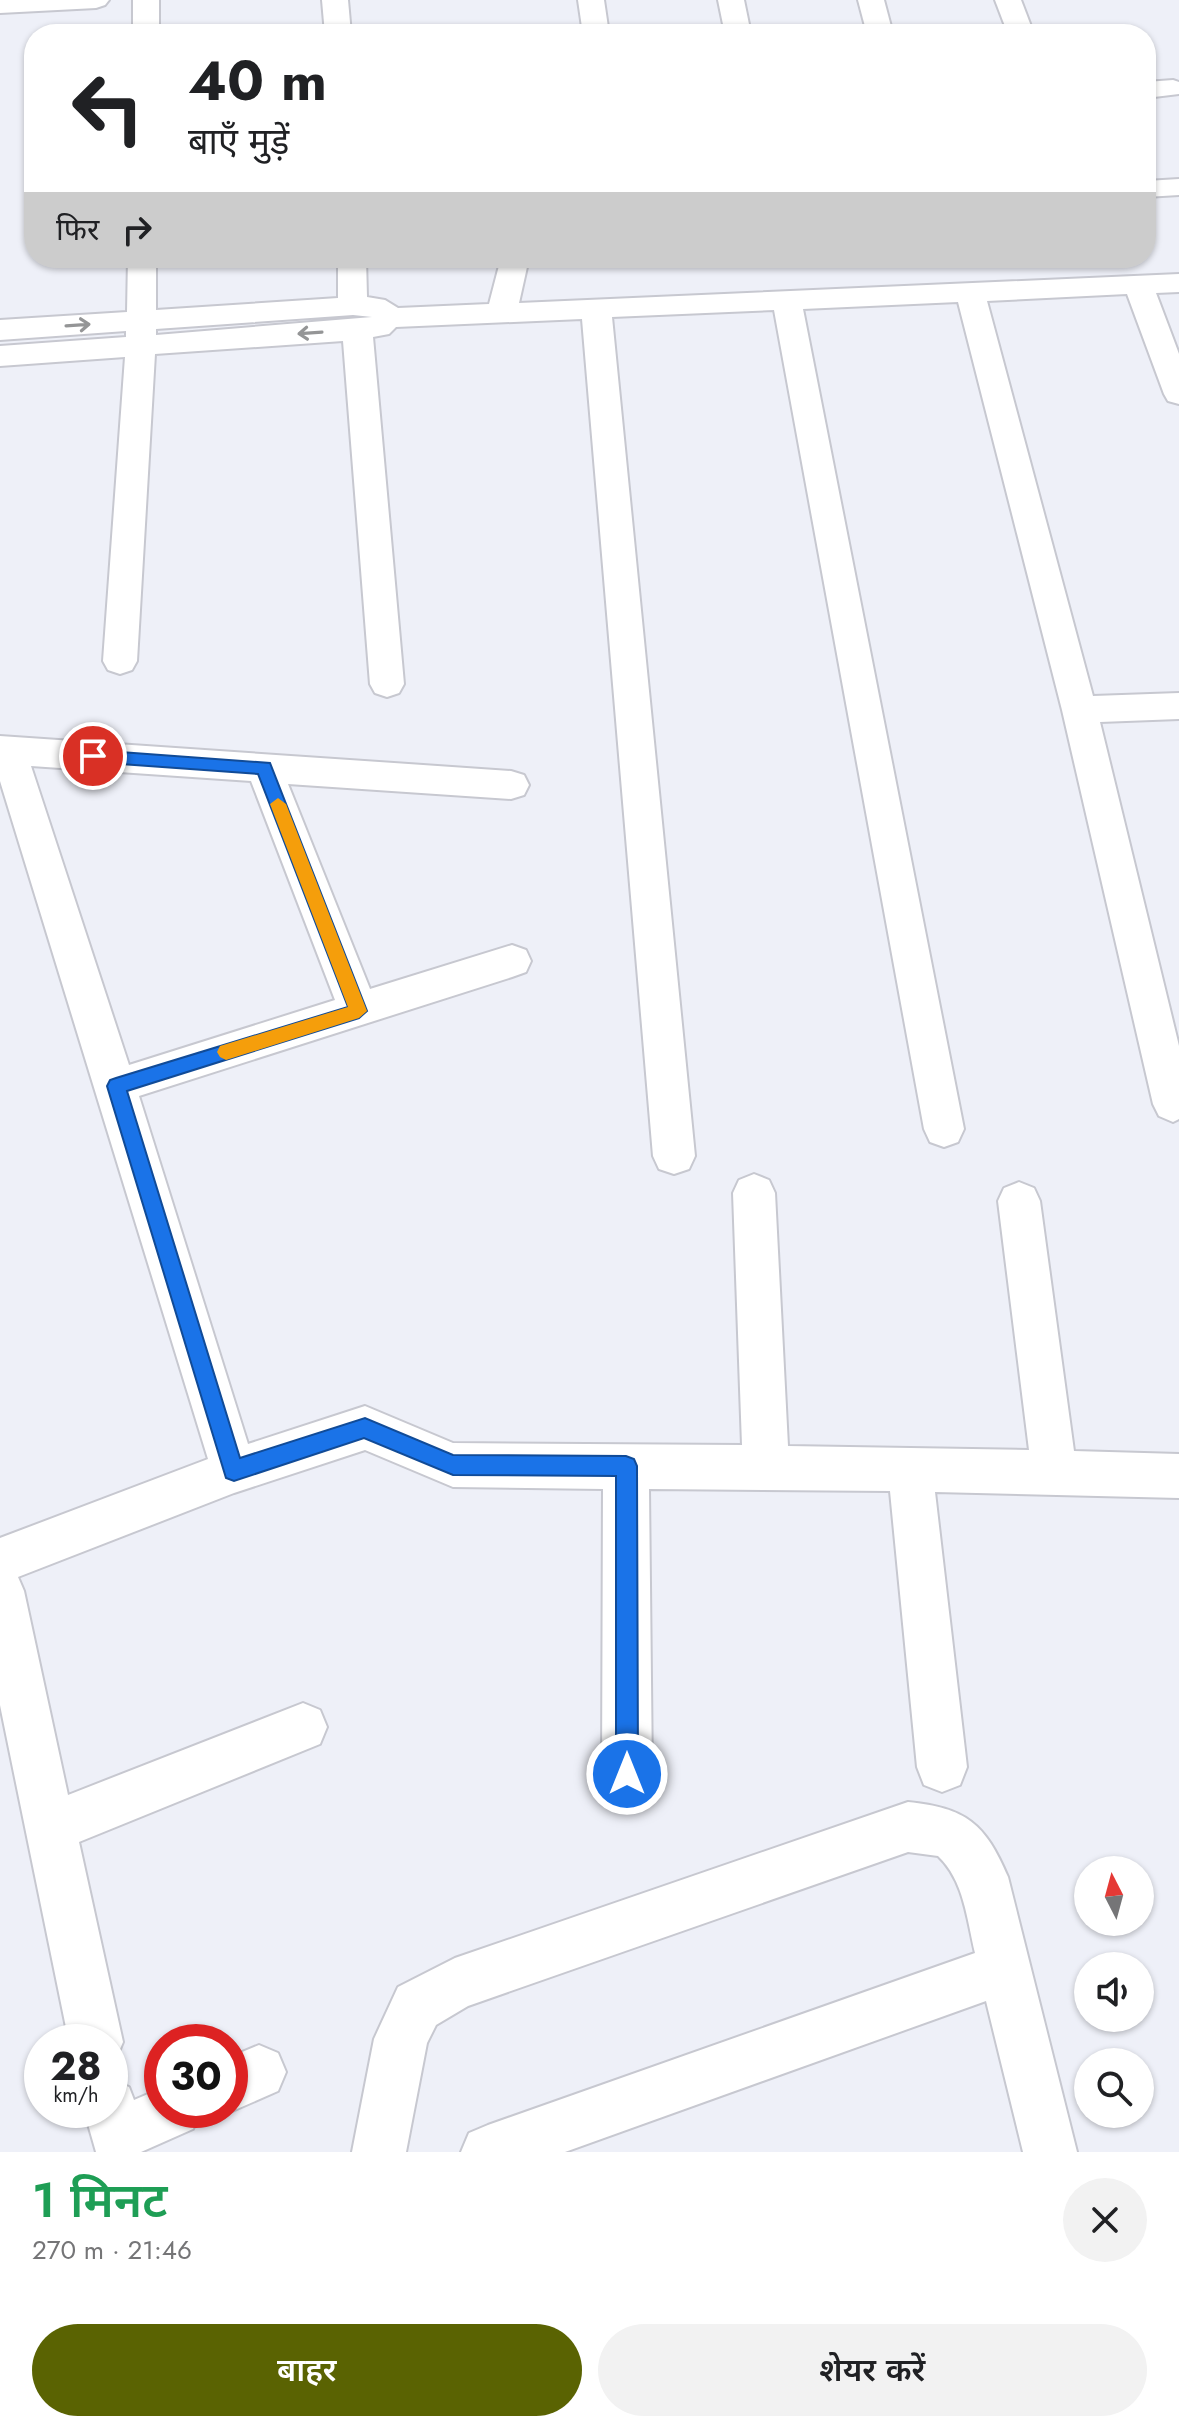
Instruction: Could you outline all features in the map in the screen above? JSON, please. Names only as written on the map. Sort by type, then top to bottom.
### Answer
[{"type":"street","points":[[0,5],[96,0]]},
{"type":"street","points":[[146,0],[146,24]]},
{"type":"street","points":[[335,0],[337,24]]},
{"type":"street","points":[[591,0],[595,24]]},
{"type":"street","points":[[731,0],[736,24]]},
{"type":"street","points":[[871,0],[877,24]]},
{"type":"street","points":[[1008,0],[1017,24]]},
{"type":"street","points":[[1156,89],[1173,88]]},
{"type":"street","points":[[1156,188],[1179,187]]},
{"type":"street","points":[[120,661],[142,268]]},
{"type":"street","points":[[352,268],[387,684]]},
{"type":"street","points":[[502,311],[513,268]]},
{"type":"street","points":[[0,330],[140,333],[355,318],[379,327],[387,323],[388,318],[502,311],[1179,283]]},
{"type":"street","points":[[1138,285],[1179,394]]},
{"type":"street","points":[[970,293],[1079,710],[1173,1104]]},
{"type":"street","points":[[787,300],[944,1129]]},
{"type":"street","points":[[596,307],[674,1156]]},
{"type":"street","points":[[0,356],[140,333]]},
{"type":"street","points":[[1079,710],[1179,706]]},
{"type":"street","points":[[234,1471],[116,1086],[4,750],[511,785]]},
{"type":"street","points":[[264,768],[359,1011]]},
{"type":"street","points":[[116,1086],[512,961]]},
{"type":"street","points":[[754,1193],[766,1467]]},
{"type":"street","points":[[1019,1201],[1054,1472]]},
{"type":"street","points":[[0,1561],[234,1471],[365,1428],[453,1465],[910,1469],[1179,1476]]},
{"type":"street","points":[[626,1466],[627,1774]]},
{"type":"street","points":[[910,1469],[942,1767]]},
{"type":"street","points":[[0,1591],[92,2024]]},
{"type":"street","points":[[50,1828],[303,1727]]},
{"type":"street","points":[[379,2152],[401,2039],[417,2006],[455,1984],[908,1827],[936,1829],[963,1841],[982,1877],[1050,2152]]},
{"type":"street","points":[[488,2152],[1005,1968]]},
{"type":"street","points":[[115,2128],[116,2135],[144,2123]]},
{"type":"slow traffic","points":[[226,1052],[359,1011],[278,804]]},
{"type":"route","points":[[93,756],[264,768],[359,1011],[116,1086],[234,1471],[365,1428],[453,1465],[626,1466],[627,1774]]}]
